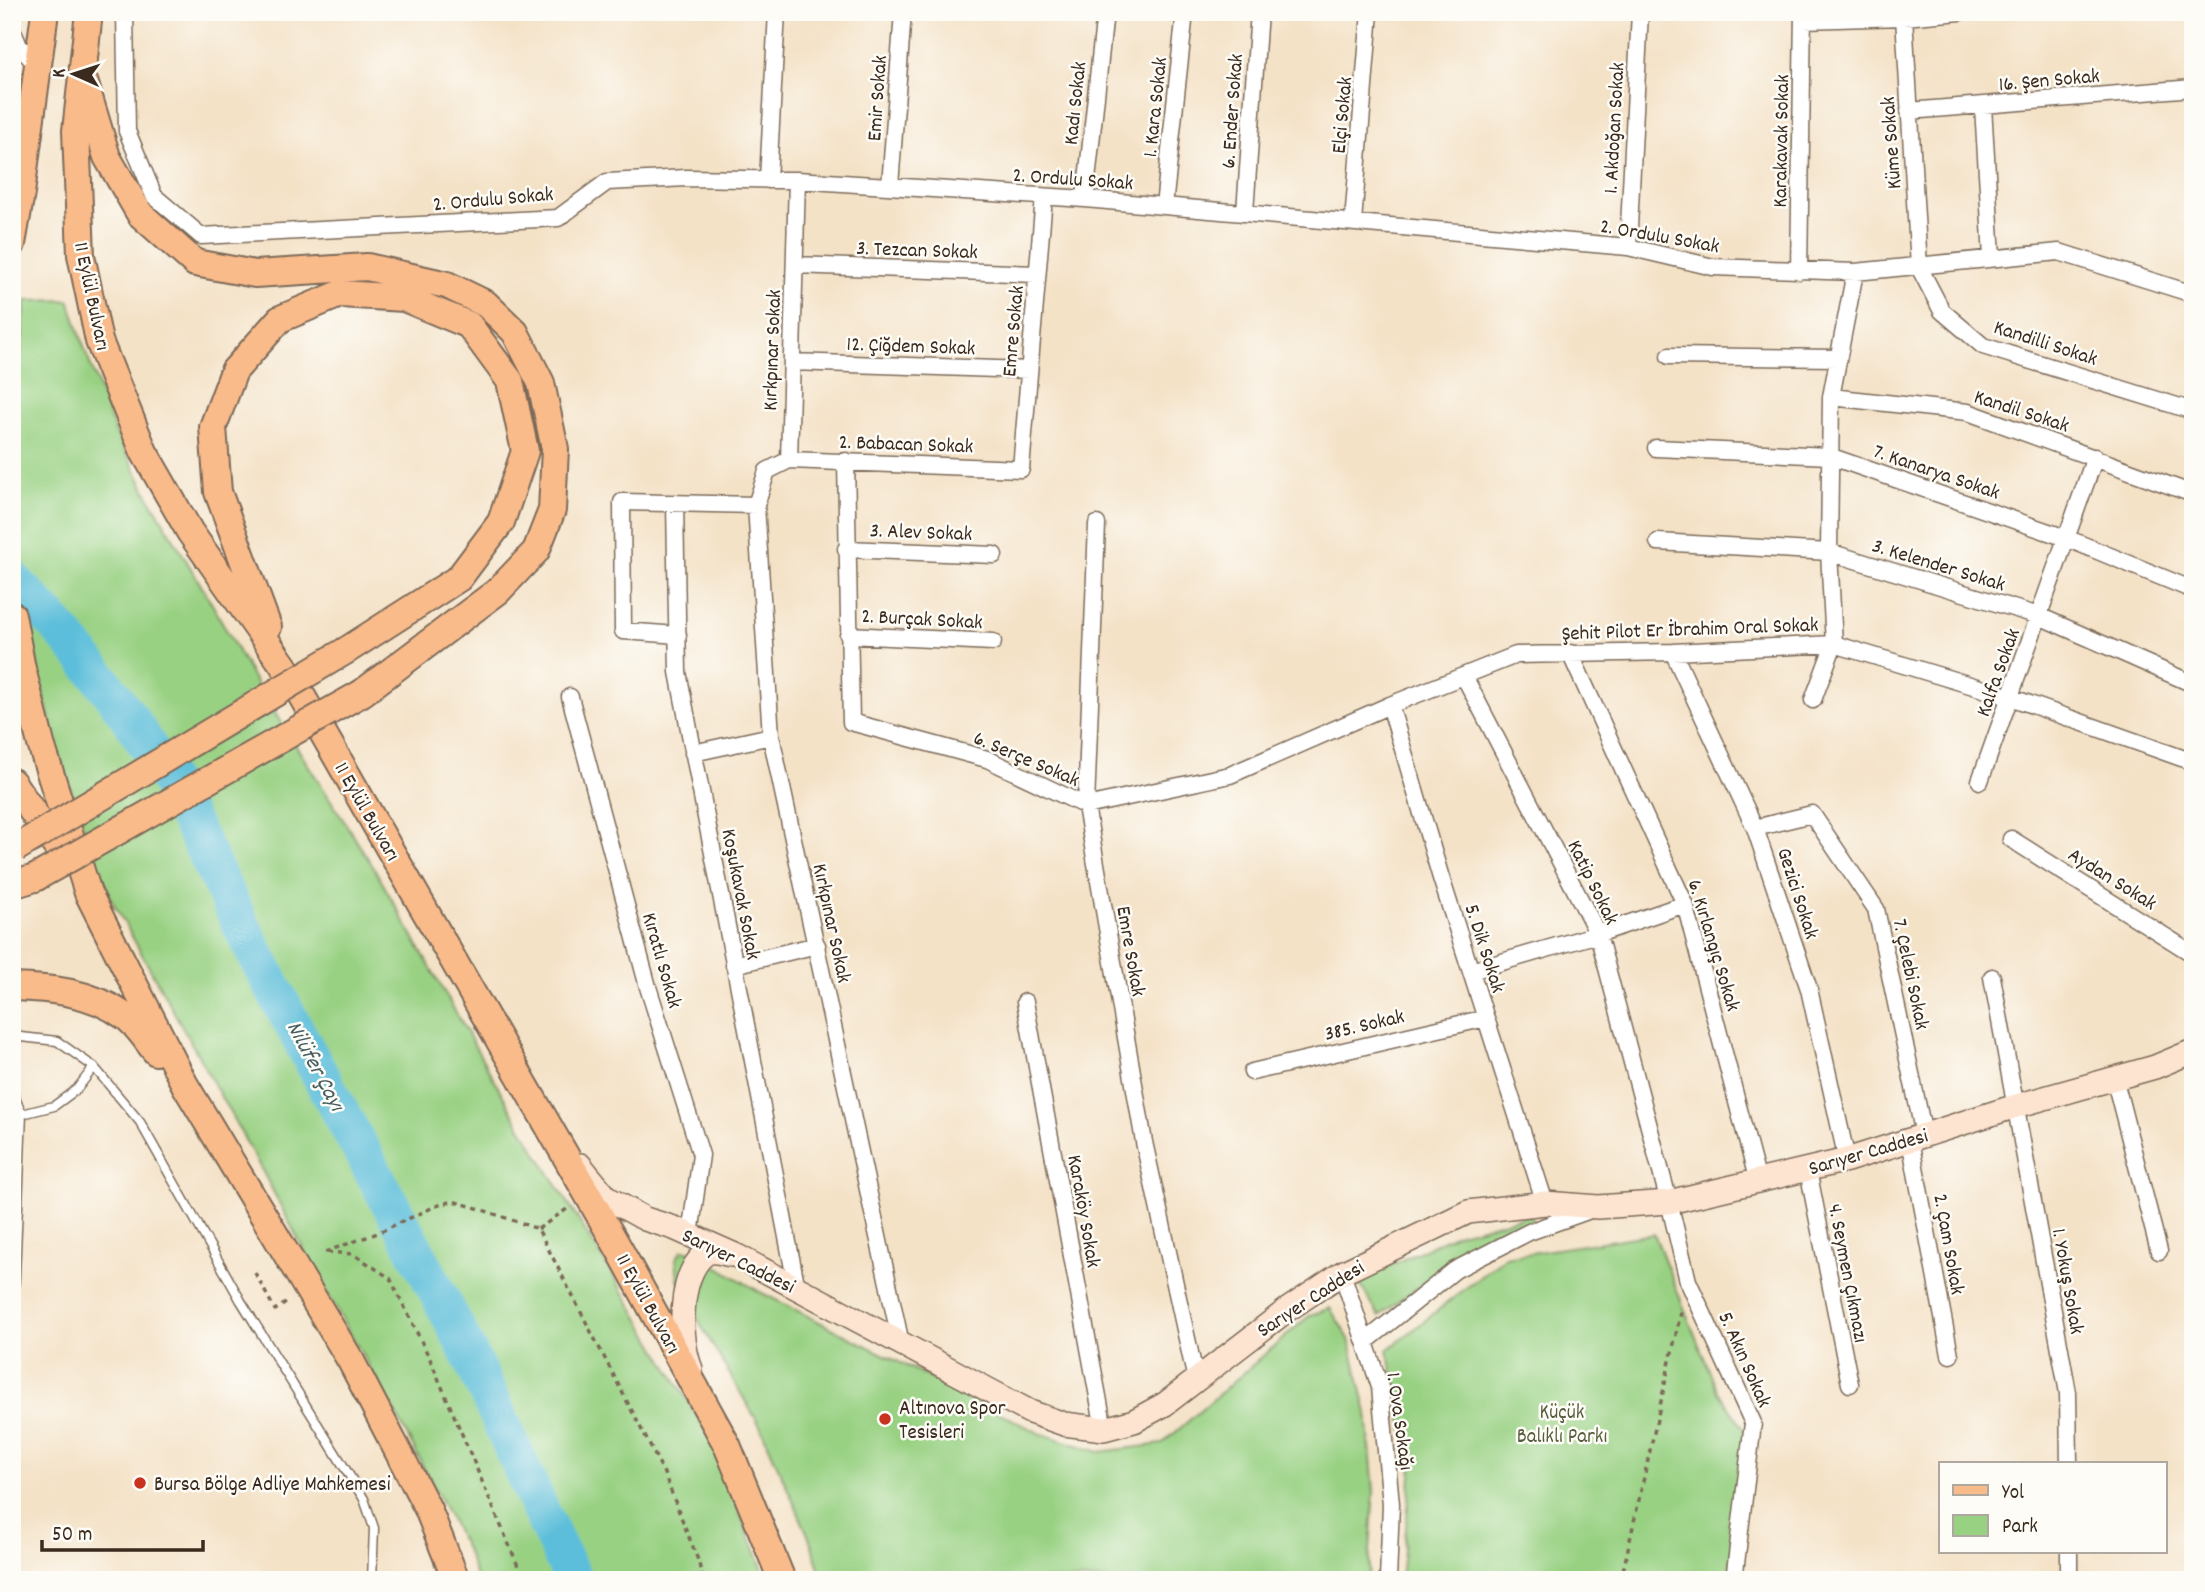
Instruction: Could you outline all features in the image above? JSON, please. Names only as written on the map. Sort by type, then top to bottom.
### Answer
[{"type":"main road","points":[[12,244],[45,12]]},
{"type":"main road","name":"11 Eylül Bulvarı","points":[[89,12],[76,131],[81,255],[99,341],[144,452],[190,532],[281,661],[619,1249],[723,1439],[782,1580]]},
{"type":"main road","points":[[24,882],[362,693],[499,591],[536,551],[552,510],[555,449],[541,383],[515,332],[486,304],[447,285],[367,267],[255,274],[195,263],[140,214],[107,157],[82,71]]},
{"type":"main road","points":[[14,849],[347,650],[459,578],[501,522],[525,451],[510,381],[469,325],[404,298],[340,295],[280,319],[234,370],[213,427],[218,492],[281,661]]},
{"type":"main road","points":[[12,615],[41,744],[88,893]]},
{"type":"main road","points":[[12,782],[88,893],[185,1085],[351,1361],[428,1509],[456,1580]]},
{"type":"main road","points":[[12,987],[42,988],[90,997],[125,1016],[185,1085]]},
{"type":"street","name":"2. Ordulu Sokak","points":[[125,12],[127,131],[155,196],[201,236],[558,218],[607,182],[687,178],[797,180],[1085,199],[1628,247],[1713,267],[1855,272],[2059,252],[2193,294]]},
{"type":"street","points":[[768,180],[777,12]]},
{"type":"street","name":"Emir Sokak","points":[[890,187],[903,12]]},
{"type":"street","name":"Kadı Sokak","points":[[1085,199],[1105,12]]},
{"type":"street","name":"1. Kara Sokak","points":[[1164,206],[1185,12]]},
{"type":"street","name":"6. Ender Sokak","points":[[1245,212],[1259,12]]},
{"type":"street","name":"Elçi Sokak","points":[[1353,222],[1370,12]]},
{"type":"street","name":"1. Akdoğan Sokak","points":[[1628,247],[1640,12]]},
{"type":"street","points":[[1803,16],[1960,12]]},
{"type":"street","name":"Küme Sokak","points":[[1905,15],[1919,267]]},
{"type":"street","name":"Karakavak Sokak","points":[[1800,271],[1803,16]]},
{"type":"street","points":[[12,29],[19,46],[37,65]]},
{"type":"street","name":"16. Şen Sokak","points":[[1909,111],[2193,88]]},
{"type":"street","points":[[1983,106],[1992,258]]},
{"type":"street","name":"Kırkpınar Sokak","points":[[797,180],[789,460],[767,471],[755,505],[771,736],[901,1344]]},
{"type":"street","name":"Emre Sokak","points":[[1021,469],[1044,197]]},
{"type":"street","name":"3. Tezcan Sokak","points":[[795,265],[1037,274]]},
{"type":"street","name":"Kandilli Sokak","points":[[1919,267],[1942,311],[1983,346],[2193,411]]},
{"type":"street","points":[[1813,700],[1834,644],[1829,552],[1830,397],[1855,272]]},
{"type":"street","points":[[1669,356],[1838,358]]},
{"type":"street","name":"12. Çiğdem Sokak","points":[[792,362],[1029,370]]},
{"type":"street","name":"Kandil Sokak","points":[[1830,397],[1968,412],[2193,494]]},
{"type":"street","name":"7. Kanarya Sokak","points":[[1656,447],[1829,456],[2066,538],[2193,590]]},
{"type":"street","name":"Kalfa Sokak","points":[[1980,781],[2095,457]]},
{"type":"street","name":"2. Babacan Sokak","points":[[789,460],[846,460],[1021,469]]},
{"type":"street","name":"6. Serçe Sokak","points":[[846,460],[851,722],[987,759],[1086,806],[1230,775],[1390,705]]},
{"type":"street","points":[[678,635],[622,631],[622,502],[755,505]]},
{"type":"street","name":"Koşukavak Sokak","points":[[675,503],[678,671],[797,1289]]},
{"type":"street","name":"Emre Sokak","points":[[1097,524],[1086,806],[1144,1142],[1196,1380]]},
{"type":"street","name":"3. Kelender Sokak","points":[[1658,542],[1829,552],[2039,616],[2193,684]]},
{"type":"street","name":"3. Alev Sokak","points":[[846,549],[994,555]]},
{"type":"street","name":"2. Burçak Sokak","points":[[849,635],[993,642]]},
{"type":"street","name":"Şehit Pilot Er İbrahim Oral Sokak","points":[[1390,705],[1516,655],[1673,652],[1834,644],[2010,697],[2193,762]]},
{"type":"street","name":"Gezici Sokak","points":[[1673,652],[1755,828],[1808,989],[1847,1160]]},
{"type":"street","name":"6. Kırlangıç Sokak","points":[[1570,653],[1685,904],[1758,1182]]},
{"type":"street","name":"Katip Sokak","points":[[1464,676],[1598,934],[1669,1202]]},
{"type":"street","name":"Kıratlı Sokak","points":[[569,697],[648,987],[701,1155],[690,1235]]},
{"type":"street","name":"5. Dik Sokak","points":[[1390,705],[1545,1203]]},
{"type":"street","points":[[693,753],[771,736]]},
{"type":"street","name":"7. Çelebi Sokak","points":[[1755,828],[1812,814],[1877,909],[1917,1137]]},
{"type":"street","name":"Aydan Sokak","points":[[2011,839],[2193,954]]},
{"type":"street","points":[[1471,971],[1598,934],[1685,904]]},
{"type":"street","points":[[734,965],[817,945]]},
{"type":"street","name":"1. Yokuş Sokak","points":[[1992,977],[2068,1394],[2068,1462]]},
{"type":"street","name":"Karaköy Sokak","points":[[1025,1002],[1104,1429]]},
{"type":"street","name":"385. Sokak","points":[[1252,1072],[1486,1018]]},
{"type":"street","name":"Sarıyer Caddesi","points":[[550,1130],[607,1198],[645,1219],[737,1256],[1030,1412],[1064,1424],[1104,1429],[1134,1421],[1165,1404],[1287,1310],[1342,1273],[1468,1212],[1545,1203],[1598,1207],[1669,1202],[1847,1160],[2114,1077],[2155,1067],[2193,1051]]},
{"type":"street","points":[[2114,1077],[2159,1251]]},
{"type":"street","name":"2. Çam Sokak","points":[[1917,1137],[1950,1355]]},
{"type":"street","name":"4. Seymen Çıkmazı","points":[[1808,1170],[1850,1384]]},
{"type":"street","name":"5. Akın Sokak","points":[[1669,1202],[1688,1281],[1753,1423],[1734,1580]]},
{"type":"street","points":[[1365,1342],[1455,1270],[1529,1232],[1598,1207]]},
{"type":"street","points":[[723,1439],[687,1359],[683,1332],[684,1301],[692,1272],[704,1254],[713,1251],[737,1256]]},
{"type":"street","name":"1. Ova Sokağı","points":[[1342,1273],[1380,1387],[1391,1504],[1388,1580]]},
{"type":"street","points":[[2069,1554],[2069,1580]]},
{"type":"lane","points":[[12,1036],[57,1041],[94,1067],[140,1122],[241,1301],[364,1499],[374,1528],[372,1580]]},
{"type":"lane","points":[[22,1114],[54,1106],[77,1089],[94,1067]]},
{"type":"lane","points":[[12,1091],[22,1114],[12,1344]]},
{"type":"path","points":[[524,1580],[430,1359],[390,1278],[353,1254],[325,1252],[452,1201],[538,1229],[663,1471],[698,1560],[703,1580]]},
{"type":"path","points":[[538,1229],[567,1209]]},
{"type":"path","points":[[255,1273],[275,1310]]},
{"type":"path","points":[[1620,1580],[1688,1281]]},
{"type":"green space","points":[[69,300],[115,431],[150,499],[255,682],[374,868],[519,1124],[708,1435],[767,1580],[477,1580],[466,1549],[396,1414],[109,895],[57,747],[39,676],[25,592],[16,494],[14,416],[26,301]]},
{"type":"green space","points":[[1530,1215],[1534,1221],[1454,1260],[1379,1316],[1358,1281],[1456,1234]]},
{"type":"green space","name":"Küçük Balıklı Parkı","points":[[1654,1234],[1718,1392],[1744,1429],[1729,1580],[1401,1580],[1412,1467],[1388,1350],[1505,1257]]},
{"type":"green space","name":"Altınova Spor Tesisleri","points":[[682,1250],[693,1252],[762,1293],[1039,1433],[1099,1452],[1162,1444],[1309,1316],[1330,1308],[1349,1339],[1367,1413],[1374,1491],[1368,1580],[823,1580],[809,1537],[760,1426],[678,1280],[676,1259]]},
{"type":"waterway","name":"Nilüfer Çayı","points":[[12,579],[55,624],[95,672],[132,722],[165,775],[267,976],[445,1306],[574,1580]]},
{"type":"place","name":"Altınova Spor Tesisleri","points":[[885,1419]]},
{"type":"place","name":"Bursa Bölge Adliye Mahkemesi","points":[[140,1483]]}]
